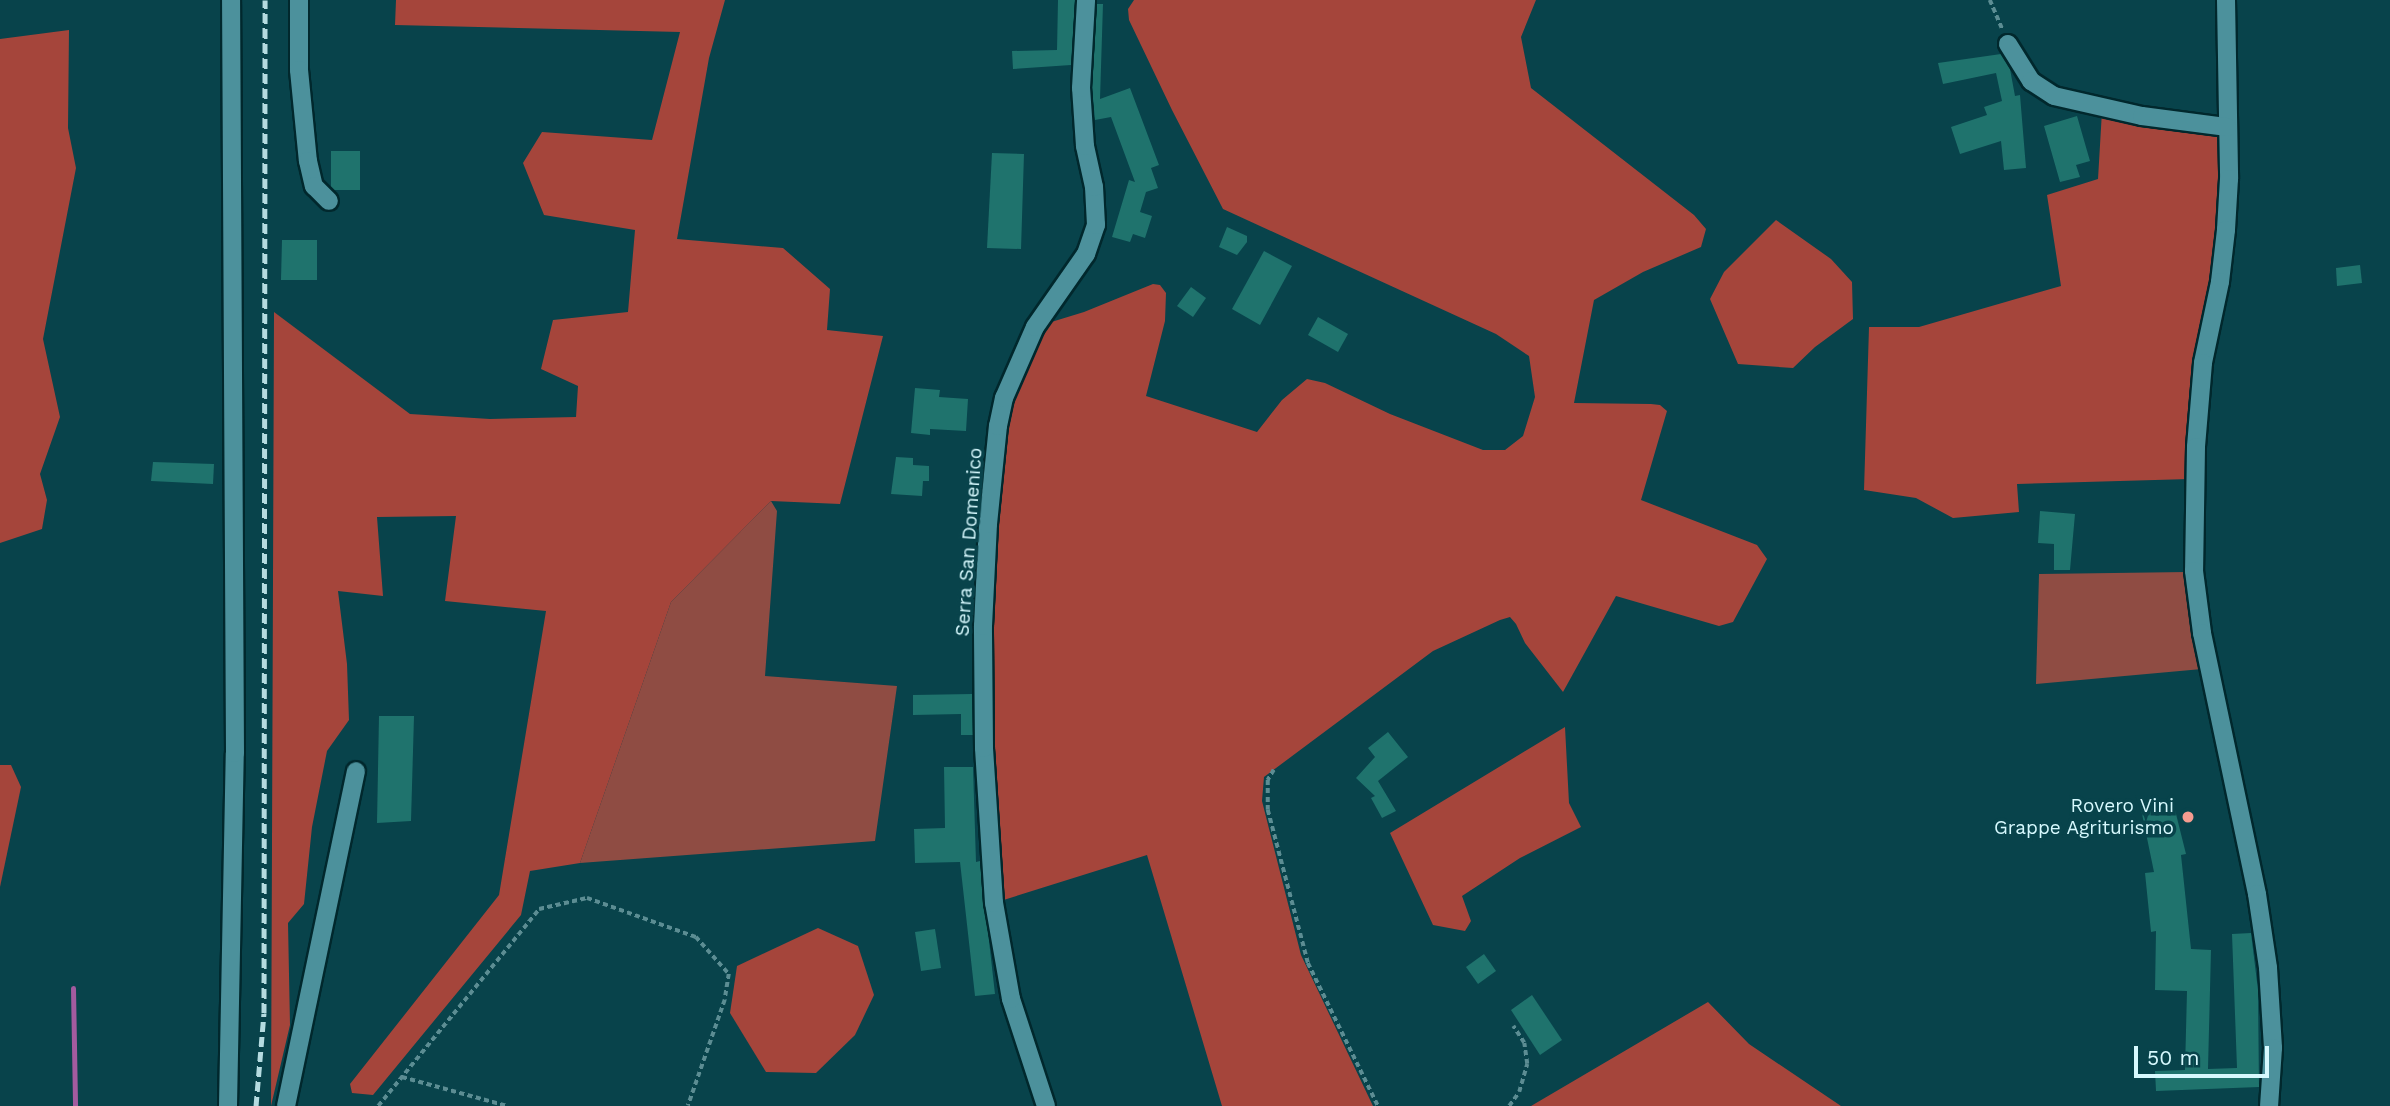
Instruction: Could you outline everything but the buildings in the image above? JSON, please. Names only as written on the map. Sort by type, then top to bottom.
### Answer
[{"type":"street","points":[[228,1106],[236,752],[231,0]]},
{"type":"street","points":[[299,0],[299,70],[308,161],[314,186],[329,201]]},
{"type":"street","name":"Serra San Domenico","points":[[1046,1106],[1011,999],[994,903],[984,748],[984,626],[988,524],[998,426],[1004,398],[1035,327],[1086,254],[1096,225],[1094,187],[1085,146],[1081,88],[1086,0]]},
{"type":"street","points":[[2226,0],[2227,230],[2220,282],[2203,363],[2196,447],[2194,571],[2202,633],[2257,894],[2268,968],[2273,1048],[2269,1106]]},
{"type":"street","points":[[2008,44],[2031,81],[2054,96],[2142,116],[2227,127]]},
{"type":"street","points":[[286,1106],[356,771]]},
{"type":"path","points":[[1990,0],[2008,44]]},
{"type":"path","points":[[1274,770],[1268,780],[1268,810],[1308,963],[1378,1106]]},
{"type":"path","points":[[378,1106],[539,909],[587,898],[696,937],[729,974],[725,1000],[688,1106]]},
{"type":"path","points":[[1509,1106],[1519,1092],[1527,1064],[1524,1043],[1513,1026]]},
{"type":"path","points":[[402,1077],[507,1106]]},
{"type":"shaded area","points":[[396,0],[725,0],[709,58],[677,239],[783,248],[830,289],[827,330],[883,336],[840,504],[771,501],[671,602],[580,863],[530,871],[521,915],[373,1095],[352,1093],[350,1084],[499,895],[546,611],[445,601],[456,516],[377,517],[383,596],[338,591],[347,664],[349,720],[327,751],[312,827],[304,904],[288,923],[290,1025],[271,1106],[274,312],[410,414],[490,419],[576,417],[578,386],[541,369],[553,320],[628,312],[635,230],[544,215],[523,163],[542,132],[652,140],[680,32],[395,25]]},
{"type":"shaded area","points":[[1134,0],[1536,0],[1521,37],[1531,88],[1694,215],[1706,229],[1701,247],[1643,272],[1594,300],[1574,403],[1651,404],[1660,405],[1667,411],[1641,500],[1757,545],[1767,559],[1733,622],[1719,626],[1616,596],[1563,692],[1525,643],[1510,617],[1500,620],[1433,651],[1264,777],[1262,801],[1301,955],[1373,1106],[1222,1106],[1147,855],[994,903],[984,748],[998,426],[1035,327],[1084,312],[1153,284],[1160,285],[1166,293],[1165,321],[1146,396],[1257,432],[1282,400],[1307,379],[1325,383],[1390,414],[1483,450],[1505,450],[1523,436],[1535,397],[1529,356],[1496,334],[1223,209],[1129,20],[1128,9]]},
{"type":"shaded area","points":[[69,30],[68,128],[76,168],[43,339],[60,417],[40,474],[47,500],[42,529],[0,543],[0,39]]},
{"type":"shaded area","points":[[2102,111],[2220,131],[2218,236],[2202,331],[2190,479],[2017,484],[2019,512],[1953,518],[1916,498],[1864,490],[1869,327],[1919,327],[2061,286],[2047,195],[2098,179]]},
{"type":"shaded area","points":[[1776,220],[1831,259],[1852,282],[1853,319],[1815,347],[1793,368],[1738,364],[1710,299],[1724,272]]},
{"type":"shaded area","points":[[771,501],[777,511],[765,676],[897,686],[875,841],[580,863],[671,602]]},
{"type":"shaded area","points":[[2187,572],[2202,669],[2036,684],[2039,574]]},
{"type":"shaded area","points":[[1565,727],[1569,803],[1581,827],[1520,858],[1462,896],[1471,921],[1465,931],[1433,925],[1390,833]]},
{"type":"shaded area","points":[[0,765],[11,765],[21,787],[0,887]]},
{"type":"shaded area","points":[[818,928],[858,946],[874,995],[855,1035],[816,1073],[766,1072],[730,1013],[737,966]]},
{"type":"shaded area","points":[[1708,1002],[1749,1044],[1841,1106],[1531,1106]]},
{"type":"waterway","points":[[73,988],[75,1106]]},
{"type":"railway","points":[[256,1106],[264,1013],[265,0]]},
{"type":"place","name":"Rovero Vini Grappe Agriturismo","points":[[2188,817]]}]
